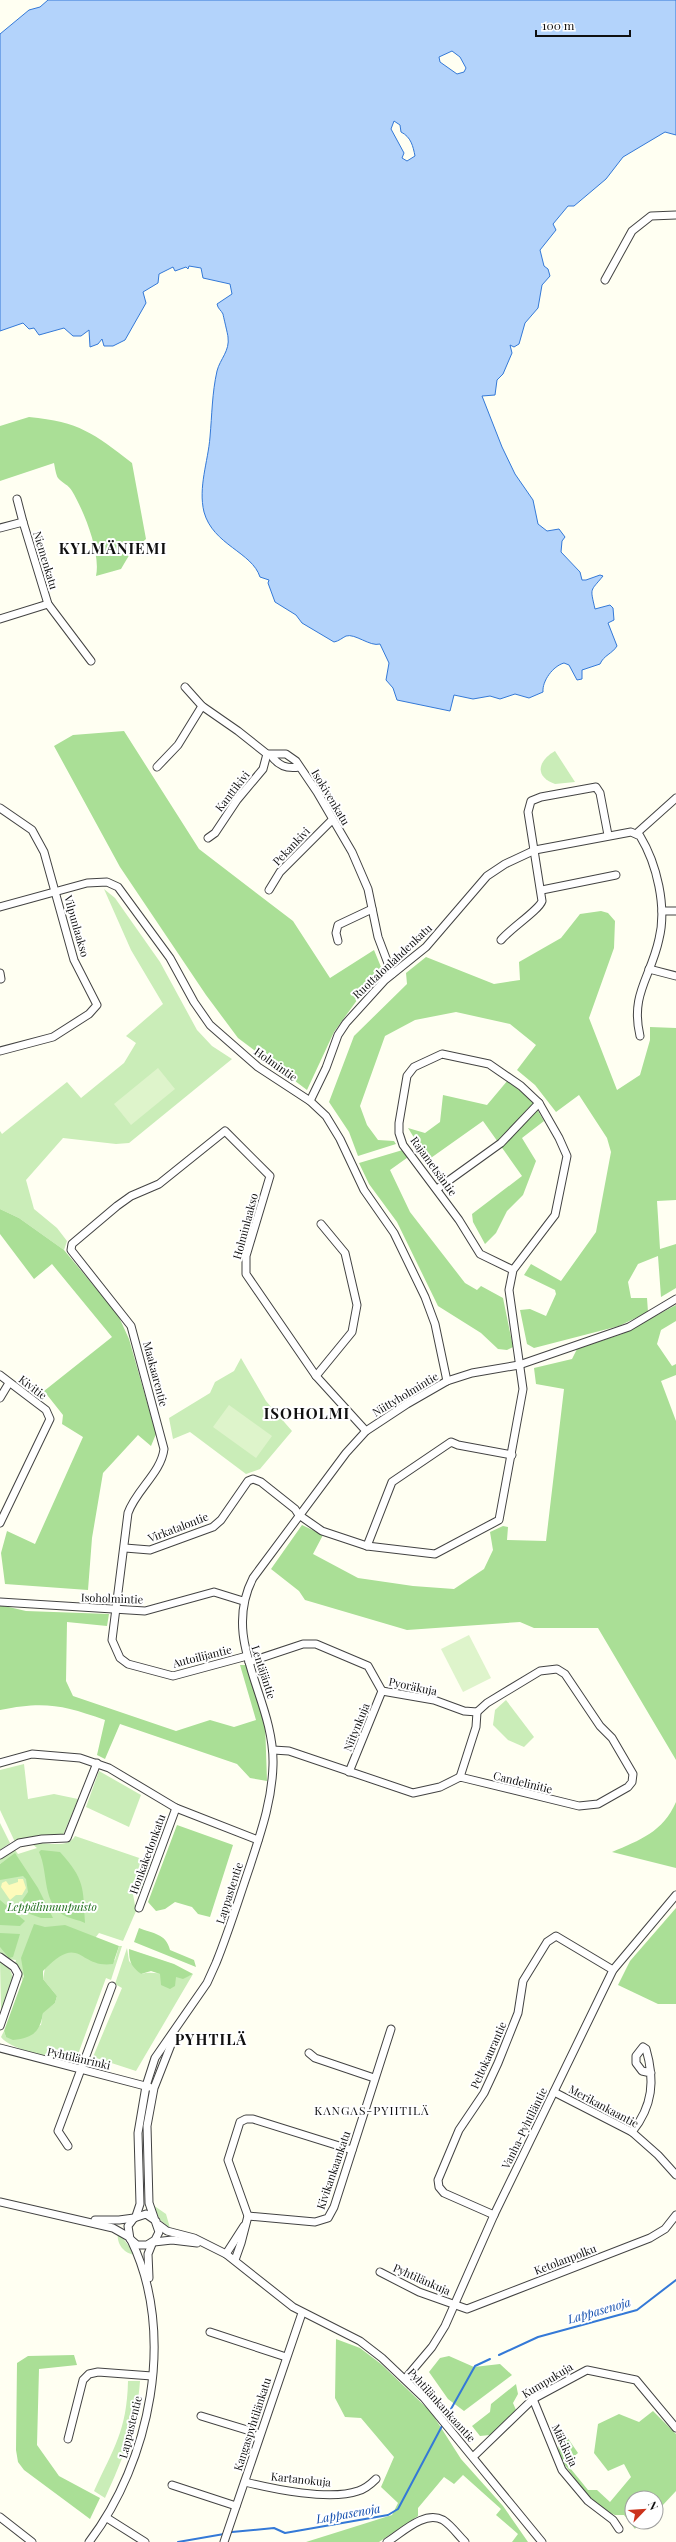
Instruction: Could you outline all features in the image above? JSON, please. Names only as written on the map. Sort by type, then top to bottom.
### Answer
[{"type":"street","points":[[605,280],[632,231],[651,216],[676,215]]},
{"type":"street","points":[[17,499],[23,522]]},
{"type":"street","name":"Niemenkatu","points":[[0,528],[23,522],[48,604]]},
{"type":"street","points":[[0,619],[48,604],[91,661]]},
{"type":"street","points":[[185,688],[202,706],[238,731],[269,755],[274,761],[285,767],[299,767]]},
{"type":"street","points":[[156,767],[178,745],[202,706]]},
{"type":"street","name":"Isokivenkatu","points":[[269,755],[286,754],[291,756],[317,792],[358,864],[368,889],[378,937],[392,974]]},
{"type":"street","name":"Kanttikivi","points":[[208,838],[215,833],[237,800],[263,769],[269,755]]},
{"type":"street","points":[[501,940],[513,927],[538,908],[542,901],[542,890],[528,806],[531,801],[541,797],[593,787],[598,788],[608,835]]},
{"type":"street","points":[[640,1036],[636,1008],[660,939],[662,911],[657,881],[647,850],[636,833],[676,798]]},
{"type":"street","name":"Vilpunlaakso","points":[[0,808],[32,830],[44,852],[74,960],[96,999],[96,1008],[53,1037],[0,1051]]},
{"type":"street","name":"Pekankivi","points":[[269,890],[280,872],[332,820]]},
{"type":"street","name":"Ruottalonlahdenkatu","points":[[310,1101],[338,1035],[346,1024],[392,974],[426,946],[487,876],[505,864],[535,850],[608,835],[636,833]]},
{"type":"street","points":[[542,890],[616,875]]},
{"type":"street","name":"Holmintie","points":[[0,907],[97,882],[107,882],[118,887],[170,958],[194,1002],[210,1025],[258,1067],[310,1101],[332,1126],[364,1190],[394,1233],[435,1324],[447,1381]]},
{"type":"street","points":[[338,941],[336,933],[338,925],[372,909]]},
{"type":"street","points":[[662,911],[676,911]]},
{"type":"street","points":[[649,969],[676,976]]},
{"type":"street","name":"Rajametsäntie","points":[[367,1546],[435,1554],[499,1520],[524,1389],[519,1365],[509,1290],[513,1270],[555,1215],[567,1163],[564,1149],[539,1103],[507,1075],[489,1064],[442,1054],[412,1069],[407,1076],[399,1133],[403,1145],[437,1189],[480,1254],[513,1270]]},
{"type":"street","points":[[437,1189],[501,1143],[539,1103]]},
{"type":"street","name":"Holminlaakso","points":[[144,1192],[158,1184],[225,1130],[270,1176],[246,1256],[246,1274],[316,1376],[366,1431]]},
{"type":"street","name":"Maakaarentie","points":[[114,1610],[131,1505],[161,1461],[164,1449],[131,1326],[71,1250],[71,1247],[117,1206],[131,1196],[144,1192]]},
{"type":"street","points":[[316,1376],[352,1332],[357,1305],[345,1253],[320,1224]]},
{"type":"street","name":"Niittyholmintie","points":[[243,1601],[257,1571],[346,1453],[366,1431],[447,1381],[472,1373],[519,1365],[629,1328],[676,1299]]},
{"type":"street","name":"Kivitie","points":[[0,1375],[46,1410],[50,1419],[0,1523]]},
{"type":"street","points":[[0,1398],[9,1382]]},
{"type":"street","points":[[299,1515],[329,1535],[367,1546],[392,1482],[451,1442],[458,1445],[512,1455]]},
{"type":"street","name":"Virkatalontie","points":[[125,1548],[150,1550],[213,1527],[221,1520],[248,1481],[253,1479],[261,1482],[294,1509],[299,1515]]},
{"type":"street","name":"Isoholmintie","points":[[0,1602],[114,1610],[152,1610],[214,1592],[243,1601]]},
{"type":"street","name":"Lentäjäntie","points":[[243,1601],[241,1630],[248,1659],[269,1726],[273,1750]]},
{"type":"street","name":"Autoilijantie","points":[[114,1610],[113,1646],[120,1658],[128,1664],[173,1676],[248,1659]]},
{"type":"street","name":"Pyoräkuja","points":[[248,1659],[303,1644],[316,1644],[368,1666],[382,1691],[434,1700],[464,1711],[477,1712]]},
{"type":"street","name":"Candelinitie","points":[[460,1778],[579,1806],[598,1804],[628,1787],[632,1782],[633,1774],[626,1759],[612,1738],[600,1726],[565,1674],[557,1669],[540,1671],[486,1702],[477,1712]]},
{"type":"street","name":"Niitynkuja","points":[[349,1772],[382,1691]]},
{"type":"street","points":[[273,1750],[289,1751],[413,1793],[440,1787],[460,1778],[476,1727],[477,1712]]},
{"type":"street","name":"Lappastentie","points":[[135,2217],[140,2204],[139,2114],[146,2086],[155,2058],[175,2032],[207,1983],[216,1964],[270,1802],[273,1750]]},
{"type":"street","points":[[0,1763],[18,1756],[46,1754],[65,1755],[96,1763],[176,1808],[258,1840]]},
{"type":"street","points":[[0,1855],[19,1843],[31,1840],[68,1838],[96,1763]]},
{"type":"street","name":"Honkakedonkatu","points":[[139,1908],[176,1808]]},
{"type":"street","name":"Vanha-Pyhtiläntie","points":[[405,2379],[432,2347],[456,2306],[494,2215],[613,1970],[676,1895]]},
{"type":"street","name":"Peltokaurantie","points":[[494,2215],[444,2193],[439,2187],[438,2180],[459,2130],[484,2093],[498,2063],[518,2013],[523,1981],[547,1942],[556,1936],[613,1970]]},
{"type":"street","points":[[0,1957],[14,1967],[18,1974],[0,2026]]},
{"type":"street","points":[[68,2146],[58,2131],[112,1986]]},
{"type":"street","name":"Kivikankaankatu","points":[[248,2216],[314,2222],[328,2218],[352,2150],[391,2028]]},
{"type":"street","name":"Lappastentie","points":[[158,2223],[149,2203],[147,2182],[147,2126],[154,2088],[175,2032]]},
{"type":"street","name":"Pyhtilänrinki","points":[[0,2048],[42,2061],[82,2069],[154,2088]]},
{"type":"street","points":[[309,2053],[315,2058],[374,2078]]},
{"type":"street","points":[[632,2132],[648,2106],[651,2073]]},
{"type":"street","name":"Merikankaantie","points":[[554,2092],[632,2132],[658,2155],[676,2175]]},
{"type":"street","points":[[234,2260],[242,2243],[248,2216],[247,2208],[231,2172],[228,2160],[237,2127],[242,2120],[253,2119],[352,2150]]},
{"type":"street","points":[[0,2202],[82,2221],[113,2228],[140,2246],[153,2243],[159,2234],[158,2223],[146,2214],[119,2220],[82,2221]]},
{"type":"street","name":"Ketolanpolku","points":[[456,2306],[467,2308],[650,2238],[665,2229],[676,2215]]},
{"type":"street","points":[[130,2238],[128,2226],[135,2217]]},
{"type":"street","name":"Pyhtilänkankaantie","points":[[158,2223],[167,2231],[194,2238],[226,2254],[284,2301],[302,2313],[360,2341],[405,2379],[474,2456],[542,2542]]},
{"type":"street","points":[[226,2254],[245,2224]]},
{"type":"street","name":"Lappastentie","points":[[130,2238],[142,2265],[150,2306]]},
{"type":"street","name":"Pyhtilänkankaantie","points":[[153,2243],[172,2240],[204,2244]]},
{"type":"street","name":"Lappastentie","points":[[89,2542],[107,2518],[136,2457],[146,2418],[152,2376],[153,2344],[148,2261],[153,2243]]},
{"type":"street","name":"Pyhtilänkuja","points":[[380,2272],[456,2306]]},
{"type":"street","name":"Kangaspyhtilänkatu","points":[[224,2542],[302,2313]]},
{"type":"street","points":[[210,2332],[286,2357]]},
{"type":"street","name":"Kumpukuja","points":[[474,2456],[532,2400],[587,2370],[625,2376],[636,2380],[642,2385],[676,2428]]},
{"type":"street","points":[[68,2438],[83,2380],[89,2374],[98,2372],[152,2376]]},
{"type":"street","name":"Mäkikuja","points":[[532,2400],[562,2470],[588,2501],[613,2520],[618,2529]]},
{"type":"street","points":[[201,2416],[260,2434]]},
{"type":"street","name":"Kartanokuja","points":[[244,2482],[277,2489],[331,2494],[358,2491],[376,2479]]},
{"type":"street","points":[[172,2485],[236,2506]]},
{"type":"street","points":[[0,2517],[32,2542]]},
{"type":"street","points":[[387,2542],[423,2519],[432,2517],[443,2520],[465,2542]]},
{"type":"street","points":[[107,2518],[145,2542]]},
{"type":"green space","points":[[29,417],[61,422],[74,426],[107,444],[132,463],[146,539],[131,552],[121,569],[96,576],[97,567],[94,544],[82,509],[71,489],[58,478],[54,463],[0,481],[0,426]]},
{"type":"green space","points":[[124,731],[199,849],[293,921],[330,978],[374,950],[381,967],[334,1032],[307,1090],[238,1038],[206,995],[120,867],[54,746],[73,735]]},
{"type":"green space","points":[[555,751],[575,782],[555,784],[543,777],[541,772],[542,763]]},
{"type":"green space","points":[[104,889],[115,898],[160,962],[197,1030],[212,1046],[232,1059],[129,1143],[116,1144],[63,1138],[26,1180],[34,1209],[57,1228],[67,1241],[64,1250],[19,1218],[0,1209],[0,1131],[2,1134],[67,1082],[81,1098],[124,1063],[136,1043],[126,1036],[163,1004],[131,950]]},
{"type":"green space","points":[[601,911],[608,913],[615,921],[614,948],[589,1018],[617,1090],[640,1075],[650,1040],[650,1027],[676,1028],[676,1200],[657,1201],[660,1249],[676,1244],[676,1288],[661,1297],[658,1256],[638,1264],[628,1282],[631,1298],[647,1298],[648,1312],[619,1326],[534,1348],[527,1344],[520,1310],[530,1309],[546,1316],[556,1294],[555,1290],[524,1275],[531,1264],[561,1281],[596,1232],[611,1152],[607,1138],[579,1095],[556,1112],[535,1085],[517,1070],[536,1045],[510,1024],[456,1012],[415,1020],[385,1036],[360,1106],[367,1125],[378,1140],[394,1141],[396,1144],[358,1156],[349,1132],[329,1102],[354,1036],[407,984],[406,973],[426,957],[494,984],[520,980],[519,962],[561,938],[580,914]]},
{"type":"green space","points":[[158,1068],[175,1089],[131,1125],[114,1104]]},
{"type":"green space","points":[[508,1080],[532,1101],[544,1121],[522,1138],[536,1161],[523,1195],[507,1211],[496,1233],[485,1244],[473,1222],[472,1214],[522,1176],[483,1121],[428,1160],[408,1128],[425,1133],[440,1122],[443,1095],[487,1105]]},
{"type":"green space","points":[[406,1149],[411,1155],[390,1170],[410,1212],[465,1283],[477,1290],[481,1286],[503,1298],[513,1347],[507,1350],[498,1349],[481,1333],[438,1306],[397,1222],[369,1184],[359,1163]]},
{"type":"green space","points":[[0,1209],[19,1218],[64,1250],[118,1315],[129,1339],[156,1434],[151,1446],[138,1435],[103,1473],[92,1538],[88,1590],[5,1584],[1,1553],[7,1531],[35,1544],[83,1437],[62,1424],[63,1415],[44,1391],[112,1337],[52,1264],[34,1279],[0,1234]]},
{"type":"green space","points":[[676,1305],[676,1321],[661,1330],[657,1344],[672,1366],[676,1364],[676,1375],[661,1381],[676,1421],[676,1760],[598,1628],[534,1628],[520,1622],[407,1630],[305,1600],[299,1591],[271,1569],[302,1525],[323,1535],[313,1554],[358,1578],[413,1586],[454,1589],[484,1569],[493,1550],[490,1532],[503,1526],[508,1527],[507,1540],[546,1541],[564,1389],[536,1384],[534,1368],[572,1359],[577,1349],[622,1334]]},
{"type":"green space","points":[[241,1358],[266,1401],[292,1431],[260,1469],[246,1474],[190,1432],[173,1439],[169,1418],[210,1393],[215,1382],[234,1371]]},
{"type":"green space","points":[[229,1405],[272,1436],[256,1458],[213,1427]]},
{"type":"green space","points":[[0,1605],[26,1611],[109,1614],[107,1626],[67,1622],[66,1681],[73,1696],[176,1731],[210,1720],[234,1727],[256,1720],[240,1665],[247,1665],[265,1722],[267,1781],[250,1778],[237,1764],[120,1724],[105,1759],[97,1755],[105,1720],[77,1711],[53,1706],[41,1705],[0,1710]]},
{"type":"green space","points":[[469,1635],[491,1678],[463,1692],[441,1649]]},
{"type":"green space","points":[[506,1700],[534,1737],[524,1747],[508,1740],[493,1725],[495,1710]]},
{"type":"green space","points":[[24,1764],[28,1799],[54,1794],[78,1799],[63,1835],[39,1835],[15,1842],[0,1810],[0,1770]]},
{"type":"green space","points":[[99,1771],[141,1795],[129,1827],[86,1807]]},
{"type":"green space","points":[[676,1802],[676,1868],[612,1852],[650,1834],[664,1821]]},
{"type":"green space","points":[[0,1823],[10,1843],[0,1850]]},
{"type":"green space","points":[[177,1825],[233,1845],[210,1917],[198,1914],[192,1907],[175,1902],[165,1909],[156,1911],[148,1902]]},
{"type":"green space","name":"Leppälinnunpuisto","points":[[75,1836],[151,1862],[142,1888],[133,1894],[136,1911],[123,1941],[99,1933],[82,1955],[104,1964],[115,1960],[119,1946],[122,1946],[111,1980],[106,1978],[77,2057],[60,2058],[25,2051],[6,2042],[1,2037],[4,2031],[6,2037],[41,2025],[43,2012],[55,2003],[57,1996],[43,1979],[45,1968],[23,1964],[25,1970],[22,1981],[22,1971],[15,1964],[16,1960],[7,1959],[0,1953],[0,1867],[15,1854],[0,1864],[0,1859],[15,1850],[18,1854],[37,1848],[31,1843],[61,1844],[67,1843]]},
{"type":"green space","points":[[41,1850],[60,1852],[74,1870],[83,1892],[85,1923],[67,1917],[59,1912],[53,1905],[49,1897],[39,1852]]},
{"type":"green space","points":[[15,1853],[38,1888],[53,1918],[41,1918],[16,1909],[28,1892],[26,1879],[23,1876],[0,1880],[0,1864]]},
{"type":"green space","points":[[0,1900],[25,1921],[20,1926],[0,1925]]},
{"type":"green space","points":[[676,1908],[676,2004],[658,2004],[618,1985],[630,1961]]},
{"type":"green space","points":[[34,1924],[45,1927],[65,1925],[119,1946],[113,1964],[93,1962],[79,1954],[73,1953],[65,1954],[55,1959],[43,1971],[43,1979],[57,1996],[55,2003],[43,2013],[40,2025],[34,2033],[26,2038],[13,2040],[6,2037],[4,2031],[24,1976],[21,1958]]},
{"type":"green space","points":[[139,1928],[162,1937],[168,1944],[170,1950],[194,1960],[196,1967],[134,1942]]},
{"type":"green space","points":[[0,1933],[20,1934],[13,1957],[9,1958],[0,1947]]},
{"type":"green space","points":[[127,1948],[129,1961],[141,1974],[154,1973],[180,1977],[193,1974],[136,2071],[93,2057],[122,1988],[115,1984]]},
{"type":"green space","points":[[129,1949],[174,1964],[193,1974],[183,1979],[176,1977],[175,1986],[170,1989],[161,1985],[160,1974],[151,1971],[141,1974],[135,1969],[130,1961]]},
{"type":"green space","points":[[0,1961],[7,1966],[13,1978],[10,1991],[1,2012]]},
{"type":"green space","points":[[153,2205],[166,2214],[170,2228],[160,2220]]},
{"type":"green space","points":[[118,2232],[136,2255],[128,2253],[122,2248],[118,2241]]},
{"type":"green space","points":[[336,2339],[360,2348],[381,2364],[431,2412],[461,2459],[503,2506],[528,2542],[512,2542],[518,2534],[496,2515],[501,2509],[463,2475],[454,2484],[444,2477],[418,2508],[418,2516],[379,2542],[306,2542],[392,2515],[398,2503],[381,2487],[394,2457],[361,2418],[345,2417],[335,2398]]},
{"type":"green space","points":[[74,2355],[77,2365],[39,2369],[37,2445],[59,2476],[100,2498],[90,2519],[24,2470],[18,2462],[16,2450],[17,2363],[28,2356]]},
{"type":"green space","points":[[449,2356],[474,2367],[500,2364],[512,2375],[464,2411],[448,2399],[429,2372],[440,2358]]},
{"type":"green space","points":[[128,2381],[140,2381],[136,2412],[118,2469],[105,2498],[94,2491],[113,2451],[122,2427],[127,2398]]},
{"type":"green space","points":[[516,2384],[518,2394],[513,2403],[516,2410],[490,2435],[480,2436],[472,2426],[490,2412],[491,2404]]},
{"type":"green space","points":[[653,2411],[676,2434],[676,2491],[664,2504],[664,2490],[624,2490],[624,2515],[615,2515],[601,2509],[586,2494],[559,2457],[558,2442],[567,2437],[578,2453],[566,2463],[588,2490],[597,2490],[610,2502],[631,2477],[624,2464],[608,2471],[594,2453],[598,2424],[619,2414],[639,2422]]},
{"type":"sand","points":[[18,1879],[23,1879],[26,1888],[22,1895],[16,1895],[10,1900],[1,1887],[2,1883],[6,1881],[9,1885],[18,1882]]},
{"type":"water","points":[[48,0],[676,0],[676,135],[665,132],[623,157],[606,179],[574,206],[568,206],[553,224],[556,230],[540,250],[544,266],[548,269],[550,276],[542,285],[538,308],[525,323],[519,344],[514,347],[510,345],[512,353],[503,374],[497,380],[495,395],[482,396],[502,447],[515,474],[533,500],[538,524],[547,531],[559,529],[565,537],[562,541],[561,552],[580,572],[582,580],[600,575],[603,576],[593,588],[592,597],[595,609],[610,605],[613,608],[614,620],[608,623],[617,646],[600,664],[582,670],[582,679],[577,680],[569,665],[564,663],[556,667],[549,674],[544,683],[543,692],[529,698],[515,694],[500,699],[490,696],[473,699],[454,695],[450,711],[397,700],[393,688],[386,680],[389,663],[380,644],[372,644],[354,636],[346,636],[334,642],[302,623],[296,615],[275,602],[268,583],[269,580],[260,577],[256,568],[249,561],[215,533],[204,512],[202,503],[215,379],[218,367],[228,347],[228,335],[223,314],[217,304],[232,294],[230,284],[203,278],[201,268],[189,266],[188,269],[186,267],[175,271],[173,267],[159,274],[158,283],[143,292],[146,303],[125,340],[113,346],[104,346],[102,339],[98,344],[90,347],[89,330],[81,336],[73,336],[64,328],[39,335],[34,328],[29,329],[23,323],[0,331],[0,34],[29,10],[40,7]],"holes":[[[452,51],[460,57],[466,68],[464,72],[457,74],[440,62],[439,57]],[[394,121],[400,125],[401,132],[407,136],[412,145],[415,156],[407,161],[402,158],[404,153],[391,129]]]},
{"type":"waterway","name":"Lappasenoja","points":[[499,2355],[538,2337],[637,2310],[676,2280]]},
{"type":"waterway","name":"Lappasenoja","points":[[451,2409],[475,2366],[490,2359]]},
{"type":"waterway","name":"Lappasenoja","points":[[232,2532],[274,2528],[285,2533],[388,2515],[398,2509],[442,2426]]},
{"type":"waterway","name":"Lappasenoja","points":[[178,2542],[224,2534]]},
{"type":"district","name":"KYLMÄNIEMI","points":[[113,548]]},
{"type":"district","name":"ISOHOLMI","points":[[307,1413]]},
{"type":"district","name":"PYHTILÄ","points":[[211,2039]]},
{"type":"district","name":"KANGAS-PYHTILÄ","points":[[372,2110]]}]
